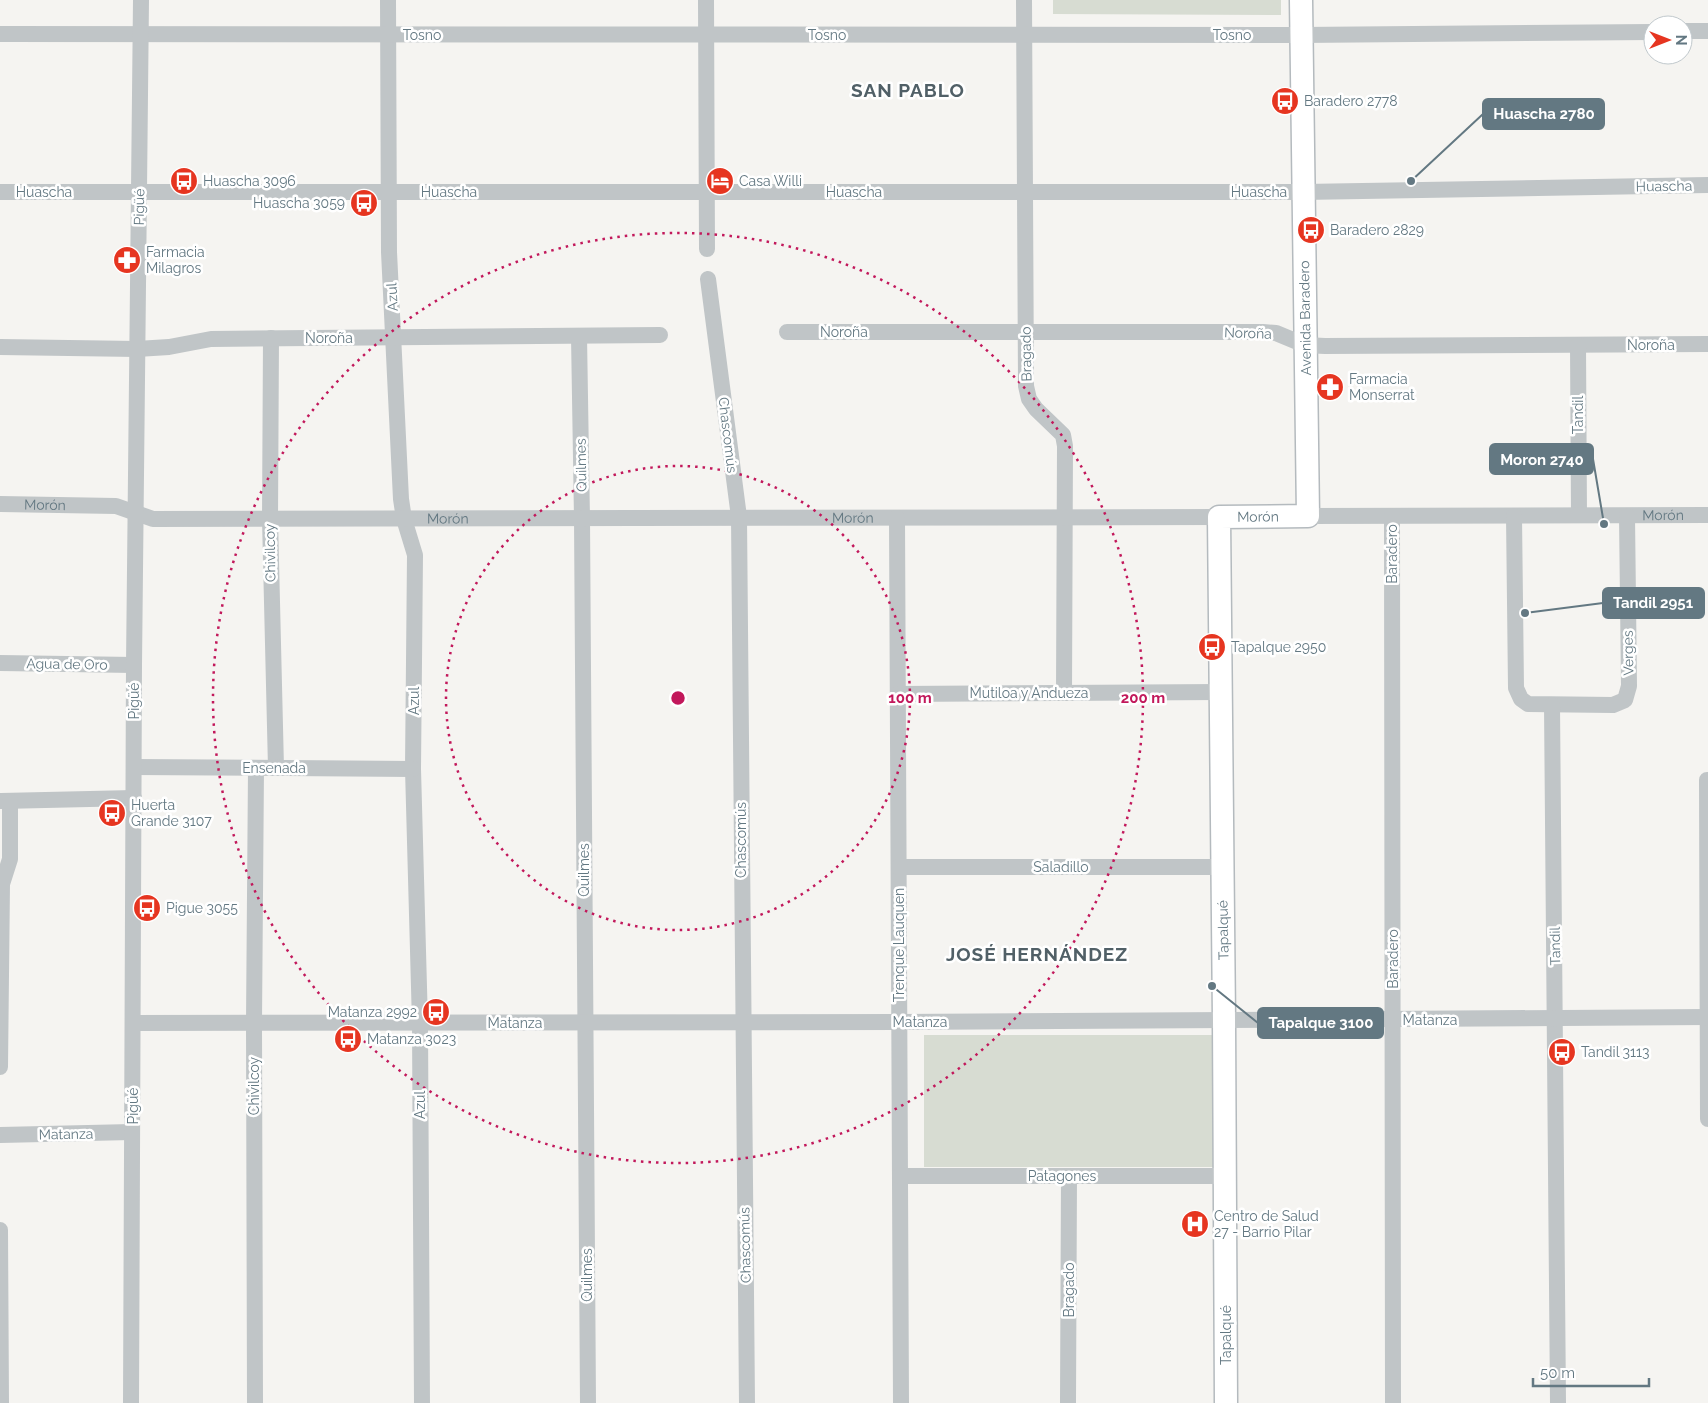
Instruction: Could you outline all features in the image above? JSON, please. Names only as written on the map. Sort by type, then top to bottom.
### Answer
[{"type":"main road","name":"Avenida Baradero","points":[[1301,0],[1308,516]]},
{"type":"main road","name":"Morón","points":[[1219,517],[1308,516]]},
{"type":"main road","name":"Tapalqué","points":[[1219,517],[1226,1403]]},
{"type":"street","name":"Pigüé","points":[[131,1403],[134,665],[141,0]]},
{"type":"street","name":"Azul","points":[[388,0],[390,252],[401,499],[404,519],[415,555],[413,769],[420,1023],[422,1403]]},
{"type":"street","points":[[706,0],[707,249]]},
{"type":"street","name":"Bragado","points":[[1024,0],[1026,386],[1029,399],[1036,409],[1063,435],[1065,446],[1064,693]]},
{"type":"street","points":[[1693,31],[1708,31]]},
{"type":"street","name":"Tosno","points":[[0,34],[1301,35],[1643,32]]},
{"type":"street","name":"Huascha","points":[[0,192],[1303,192],[1708,185]]},
{"type":"street","name":"Chascomús","points":[[708,278],[739,517],[747,1403]]},
{"type":"street","name":"Noroña","points":[[787,332],[1263,332],[1276,333],[1305,345],[1578,346],[1708,344]]},
{"type":"street","name":"Noroña","points":[[0,347],[137,349],[169,347],[210,339],[660,335]]},
{"type":"street","name":"Quilmes","points":[[579,336],[588,1403]]},
{"type":"street","name":"Chivilcoy","points":[[271,338],[270,519],[276,768]]},
{"type":"street","name":"Tandil","points":[[1578,346],[1579,515]]},
{"type":"street","name":"Morón","points":[[0,504],[116,506],[153,518],[1219,517]]},
{"type":"street","name":"Morón","points":[[1308,516],[1708,515]]},
{"type":"street","name":"Baradero","points":[[1392,516],[1393,1403]]},
{"type":"street","points":[[1514,516],[1516,688],[1521,699],[1528,704],[1552,705]]},
{"type":"street","name":"Verges","points":[[1552,705],[1613,705],[1625,700],[1629,686],[1627,516]]},
{"type":"street","name":"Trenque Lauquen","points":[[897,518],[901,1403]]},
{"type":"street","name":"Agua de Oro","points":[[0,663],[134,665]]},
{"type":"street","name":"Mutiloa y Andueza","points":[[898,694],[1221,692]]},
{"type":"street","name":"Tandil","points":[[1552,705],[1558,1403]]},
{"type":"street","name":"Ensenada","points":[[134,767],[413,769]]},
{"type":"street","name":"Chivilcoy","points":[[255,1403],[254,1023],[256,768]]},
{"type":"street","points":[[1707,780],[1708,1119]]},
{"type":"street","points":[[0,1066],[2,884],[10,859],[5,801],[134,798]]},
{"type":"street","name":"Saladillo","points":[[899,867],[1223,867]]},
{"type":"street","name":"Matanza","points":[[133,1023],[899,1022],[1708,1017]]},
{"type":"street","name":"Matanza","points":[[0,1135],[132,1132]]},
{"type":"street","name":"Patagones","points":[[900,1176],[1225,1176]]},
{"type":"street","name":"Bragado","points":[[1068,1403],[1070,1176]]},
{"type":"street","points":[[0,1230],[1,1403]]},
{"type":"shaded area","points":[[1053,0],[1281,0],[1281,15],[1053,14]]},
{"type":"shaded area","points":[[924,1035],[1225,1035],[1225,1167],[924,1167]]},
{"type":"place","name":"Baradero 2778","points":[[1285,101]]},
{"type":"place","name":"Huascha 3096","points":[[184,181]]},
{"type":"place","name":"Casa Willi","points":[[720,181]]},
{"type":"place","name":"Huascha 2780","points":[[1411,181]]},
{"type":"place","name":"Huascha 3059","points":[[364,203]]},
{"type":"place","name":"Baradero 2829","points":[[1311,230]]},
{"type":"place","name":"Farmacia Milagros","points":[[127,260]]},
{"type":"place","name":"Farmacia Monserrat","points":[[1330,387]]},
{"type":"place","name":"Moron 2740","points":[[1604,524]]},
{"type":"place","name":"Tandil 2951","points":[[1525,613]]},
{"type":"place","name":"Tapalque 2950","points":[[1212,647]]},
{"type":"place","name":"Huerta Grande 3107","points":[[112,813]]},
{"type":"place","name":"Pigue 3055","points":[[147,908]]},
{"type":"place","name":"Tapalque 3100","points":[[1212,986]]},
{"type":"place","name":"Matanza 2992","points":[[436,1012]]},
{"type":"place","name":"Matanza 3023","points":[[348,1039]]},
{"type":"place","name":"Tandil 3113","points":[[1562,1052]]},
{"type":"place","name":"Centro de Salud 27 - Barrio Pilar","points":[[1195,1224]]},
{"type":"district","name":"SAN PABLO","points":[[908,90]]},
{"type":"district","name":"JOSÉ HERNÁNDEZ","points":[[1037,954]]}]
